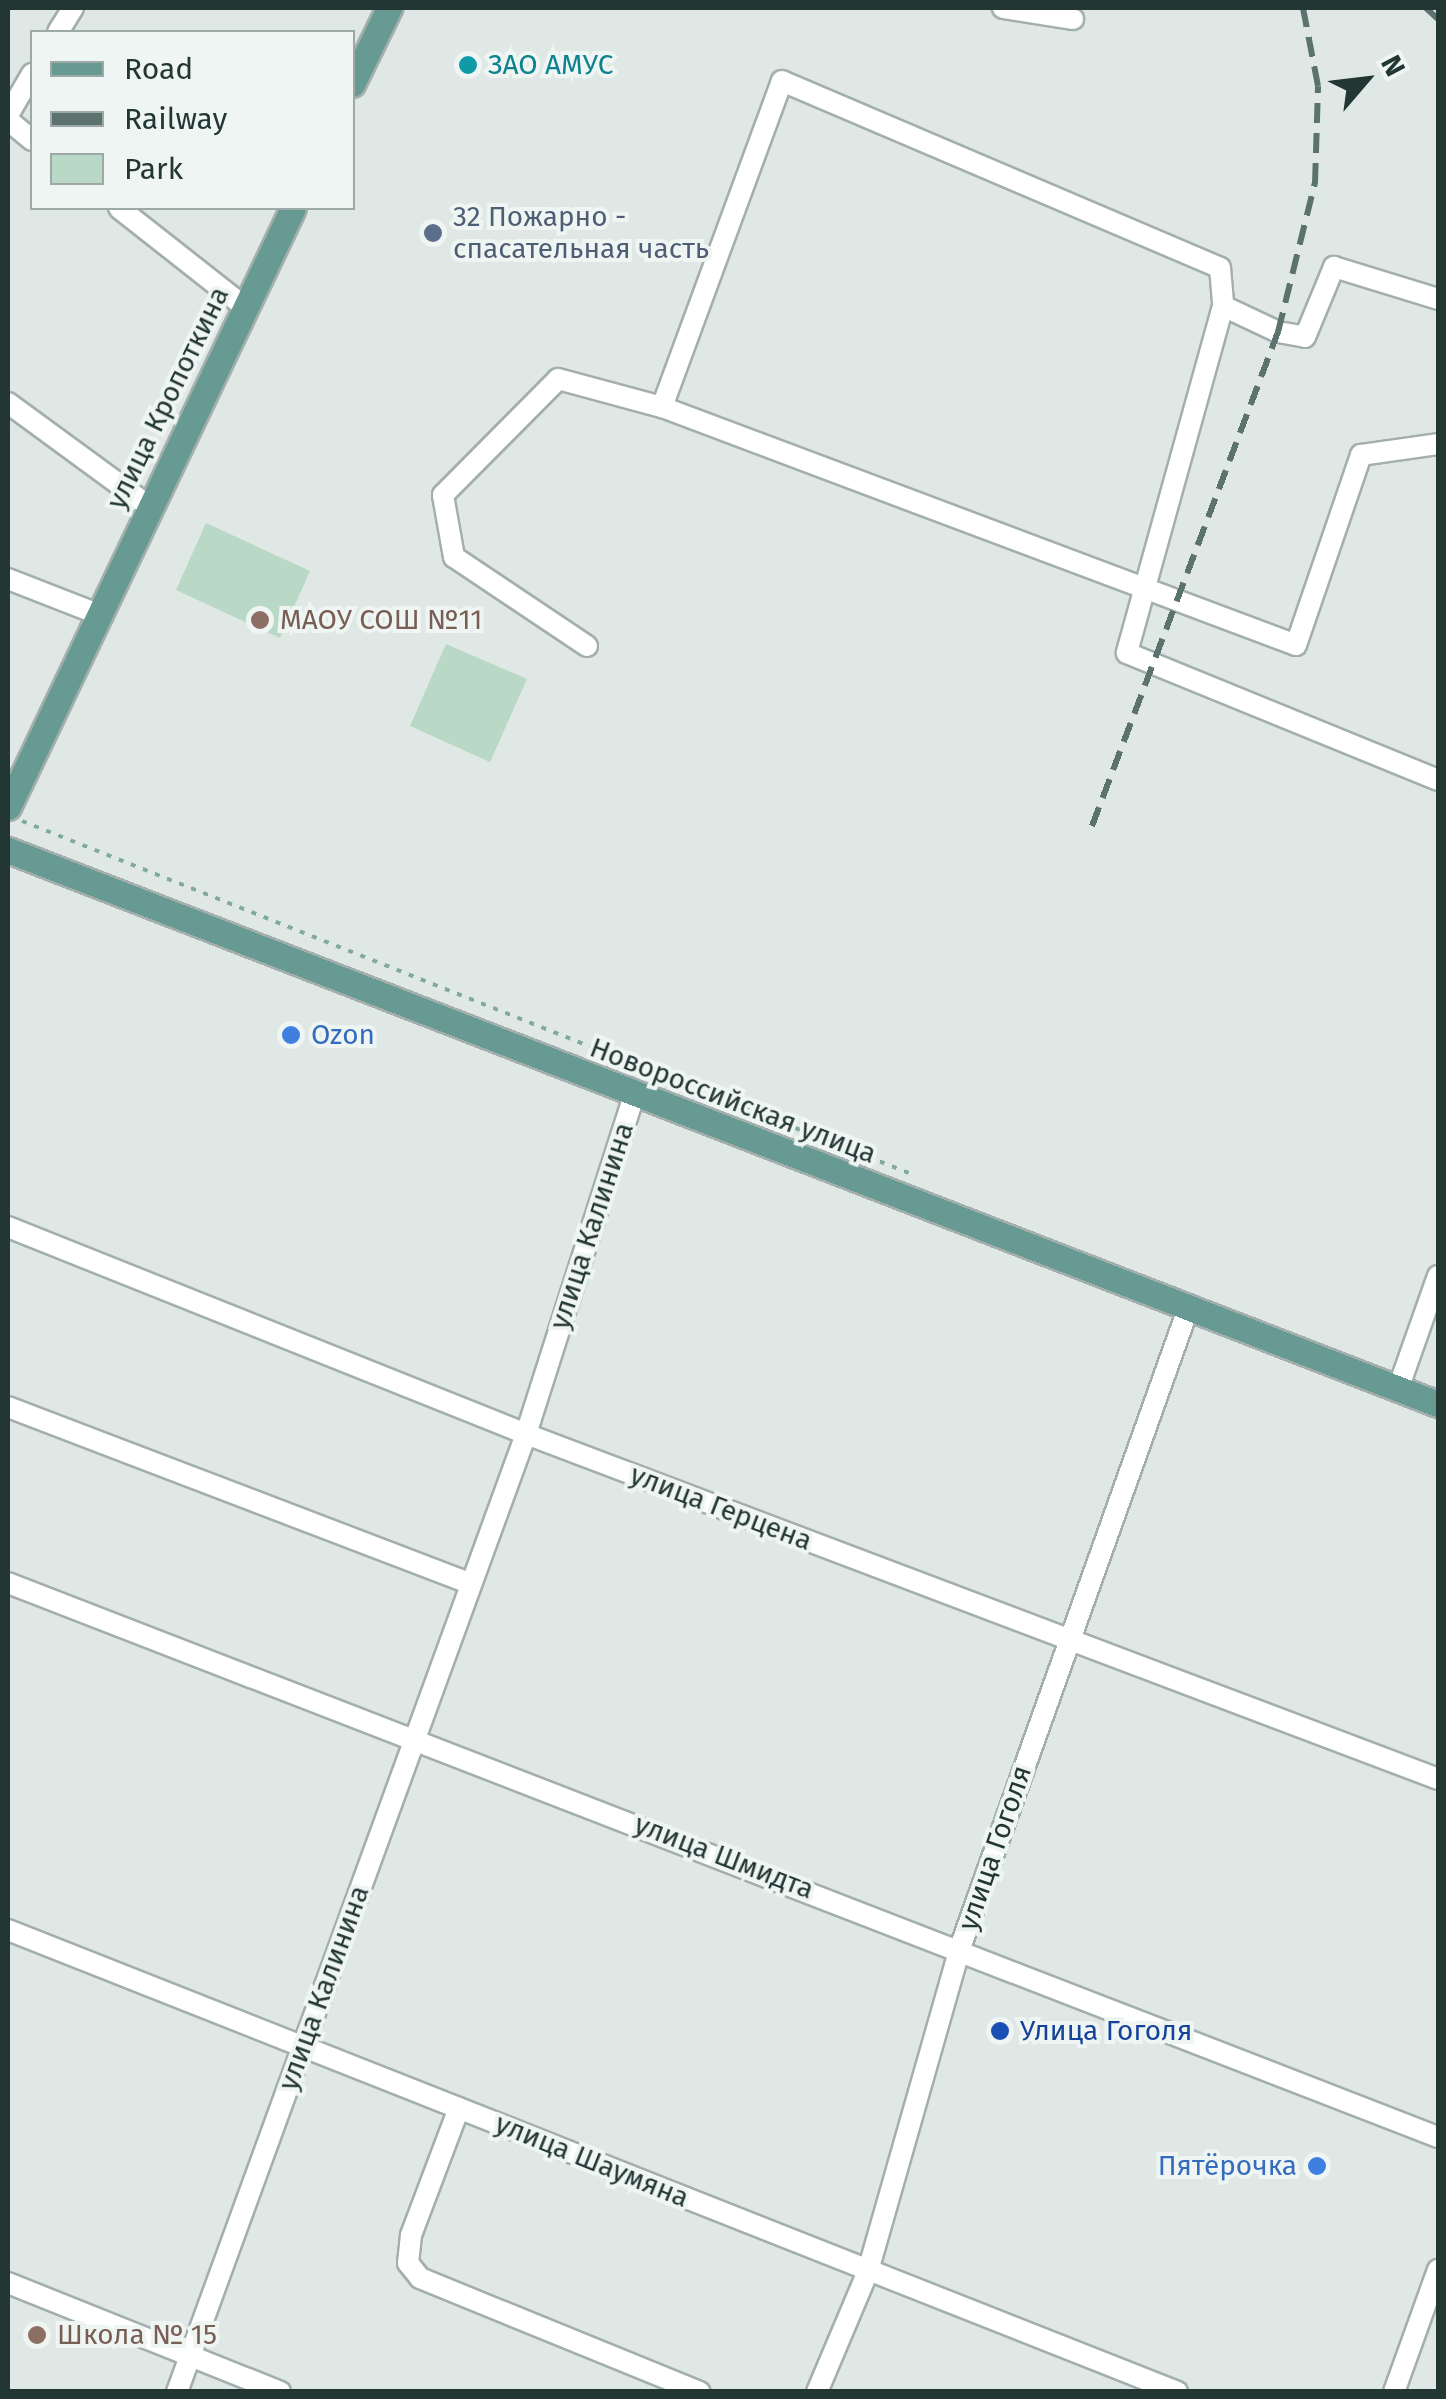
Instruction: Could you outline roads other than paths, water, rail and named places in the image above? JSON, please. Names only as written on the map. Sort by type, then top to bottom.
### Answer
[{"type":"main road","points":[[355,78],[389,8]]},
{"type":"main road","name":"улица Кропоткина","points":[[8,808],[292,210]]},
{"type":"main road","name":"Новороссийская улица","points":[[8,850],[1438,1404]]},
{"type":"street","points":[[59,30],[73,8]]},
{"type":"street","points":[[1003,8],[1073,18]]},
{"type":"street","points":[[30,78],[8,117],[30,138]]},
{"type":"street","points":[[662,406],[782,81],[1220,268],[1223,306],[1127,653],[1438,780]]},
{"type":"street","points":[[121,210],[245,307]]},
{"type":"street","points":[[1223,306],[1304,336],[1334,267],[1438,298]]},
{"type":"street","points":[[587,646],[454,558],[443,495],[558,379],[662,406],[1146,584],[1296,645],[1361,455],[1438,444]]},
{"type":"street","points":[[8,403],[150,507]]},
{"type":"street","points":[[8,579],[98,614]]},
{"type":"street","name":"улица Калинина","points":[[177,2392],[468,1583],[526,1434],[634,1095]]},
{"type":"street","name":"улица Герцена","points":[[8,1227],[526,1434],[1438,1779]]},
{"type":"street","points":[[1398,1389],[1438,1276]]},
{"type":"street","name":"улица Гоголя","points":[[817,2392],[868,2272],[960,1948],[1188,1309]]},
{"type":"street","points":[[8,1407],[468,1583]]},
{"type":"street","name":"улица Шмидта","points":[[8,1583],[960,1948],[1438,2137]]},
{"type":"street","name":"улица Шаумяна","points":[[8,1930],[305,2043],[868,2272],[1177,2392]]},
{"type":"street","points":[[459,2108],[411,2235],[408,2264],[420,2278],[700,2392]]},
{"type":"street","points":[[1394,2392],[1438,2270]]},
{"type":"street","points":[[8,2283],[280,2392]]},
{"type":"railway","points":[[1092,826],[1278,332],[1315,183],[1318,86],[1303,8]]},
{"type":"railway","points":[[1426,8],[1438,19]]},
{"type":"place","name":"ЗАО АМУС","points":[[468,65]]},
{"type":"place","name":"32 Пожарно - спасательная часть","points":[[433,233]]},
{"type":"place","name":"МАОУ СОШ №11","points":[[260,620]]},
{"type":"place","name":"Ozon","points":[[291,1035]]},
{"type":"place","name":"Улица Гоголя","points":[[1000,2031]]},
{"type":"place","name":"Пятёрочка","points":[[1317,2166]]},
{"type":"place","name":"Школа № 15","points":[[37,2335]]}]
